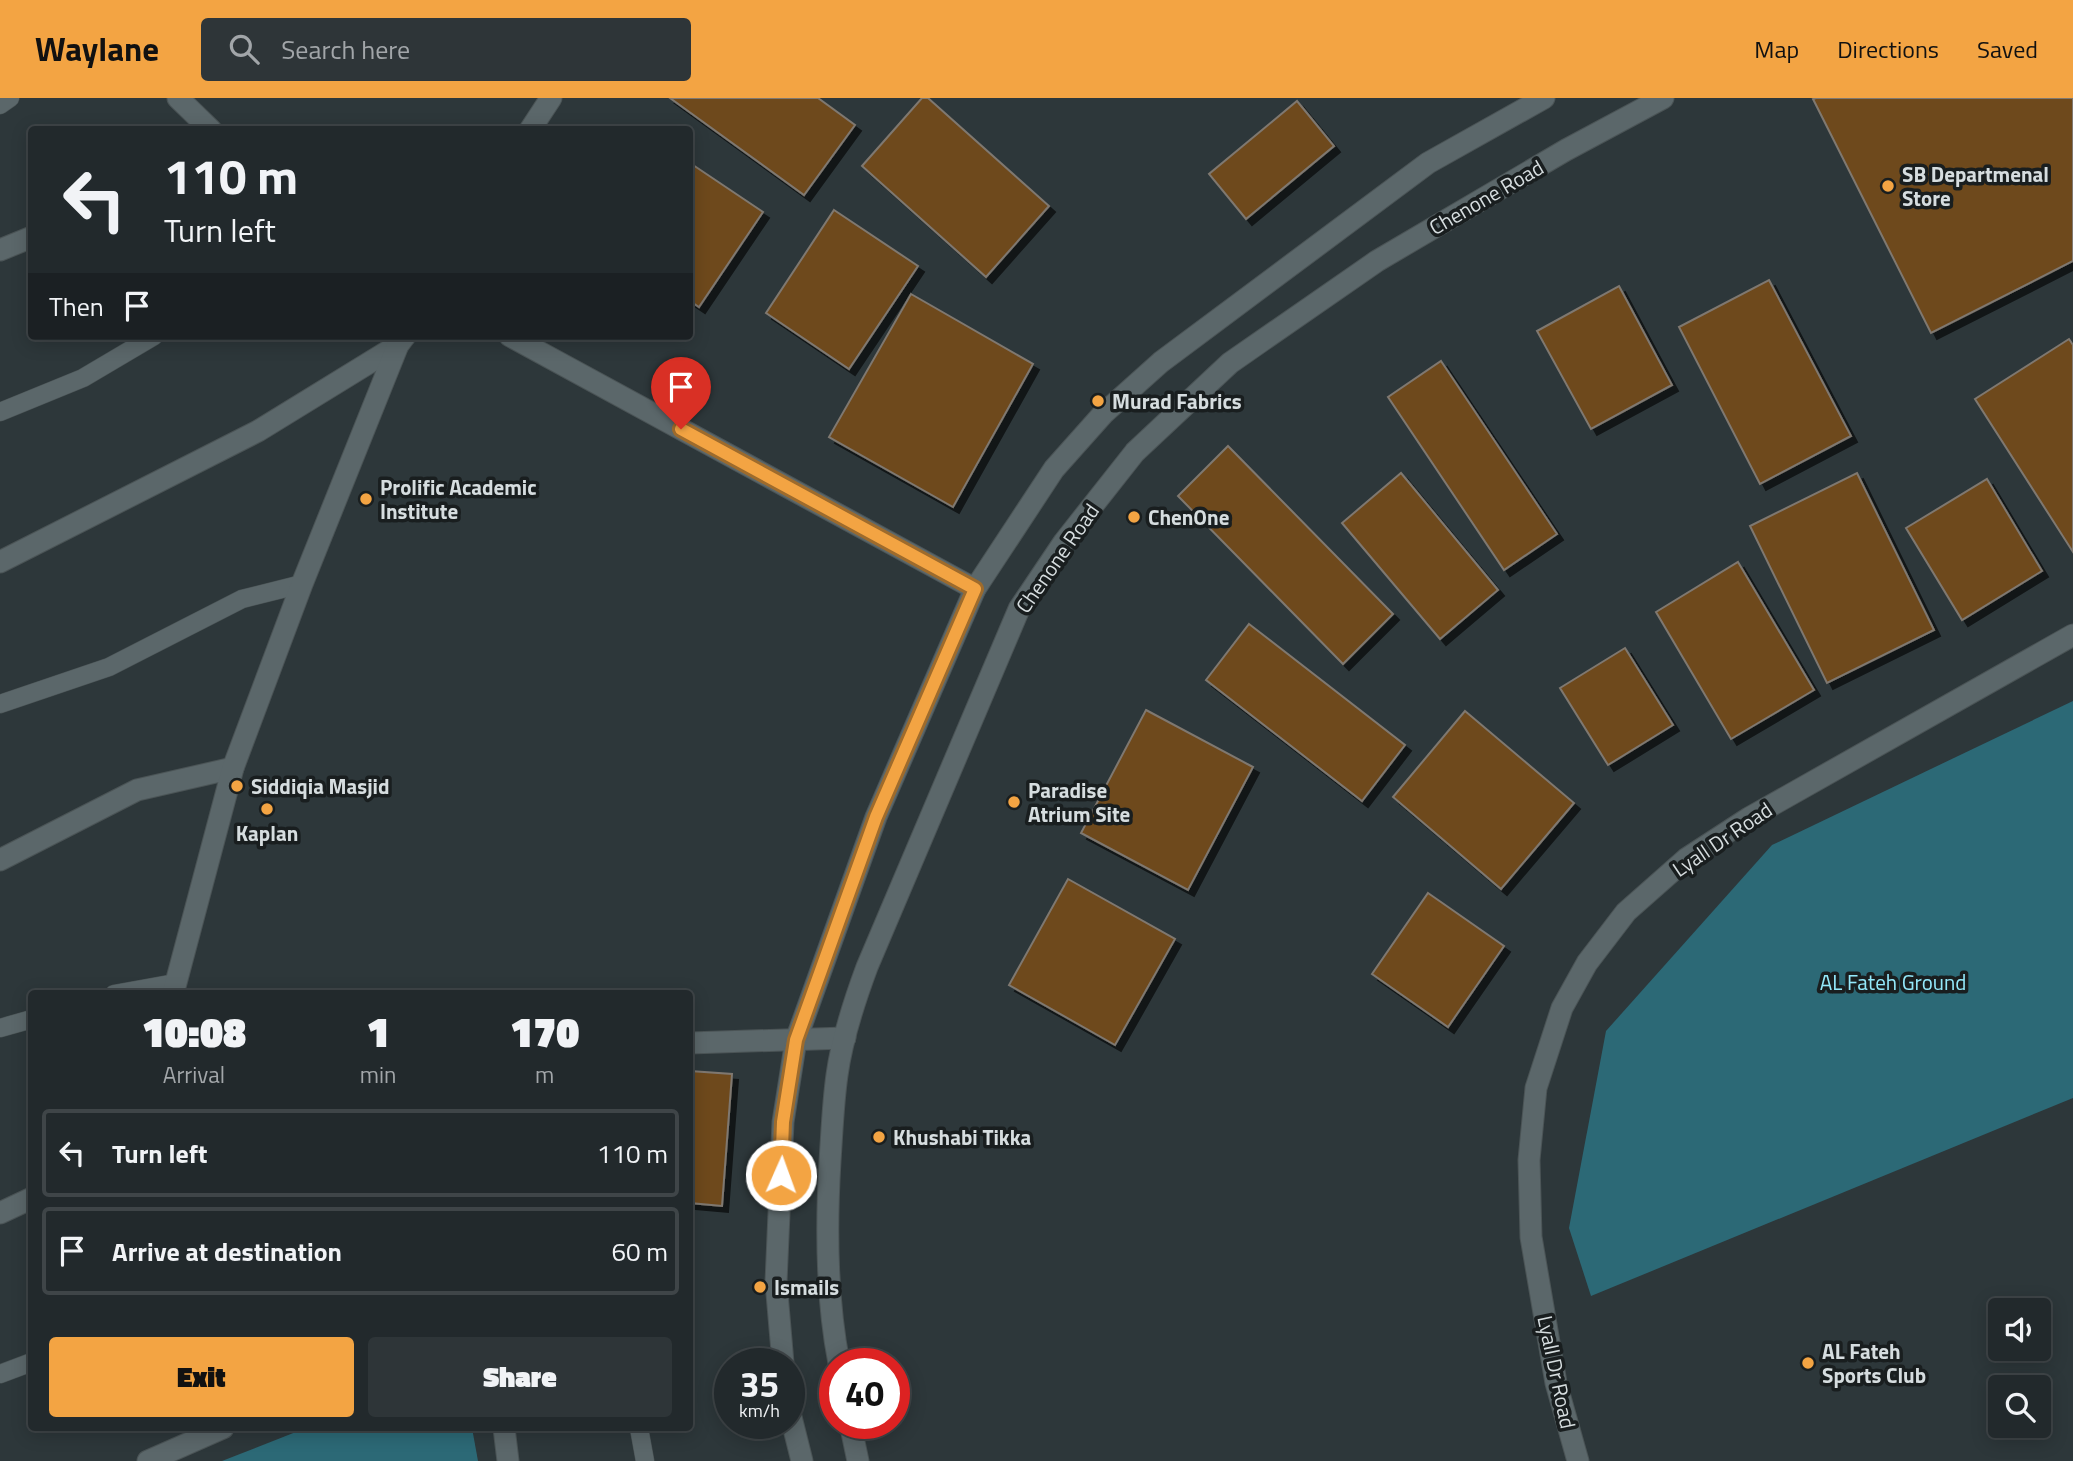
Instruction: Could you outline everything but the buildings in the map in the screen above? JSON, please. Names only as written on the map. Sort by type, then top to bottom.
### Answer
[{"type":"street","points":[[178,98],[207,126]]},
{"type":"street","points":[[533,126],[551,98]]},
{"type":"street","points":[[782,1348],[776,1282],[783,1122],[796,1040],[876,817],[975,589],[1054,469],[1103,414],[1161,362],[1428,163],[1544,98]]},
{"type":"street","name":"Chenone Road","points":[[836,1348],[826,1227],[837,1074],[853,1004],[1020,609],[1064,542],[1135,452],[1230,363],[1377,261],[1566,150],[1663,98]]},
{"type":"street","points":[[0,250],[28,239]]},
{"type":"street","points":[[517,340],[975,589]]},
{"type":"street","points":[[0,562],[258,430],[402,341]]},
{"type":"street","points":[[174,989],[233,768],[302,584],[402,341]]},
{"type":"street","name":"Lyall Dr Road","points":[[1578,1461],[1556,1383],[1531,1237],[1529,1160],[1536,1088],[1562,1008],[1587,963],[1626,912],[1686,859],[1749,818],[2073,635]]},
{"type":"street","points":[[0,860],[137,790],[233,768]]},
{"type":"street","points":[[693,1043],[845,1038]]},
{"type":"street","points":[[0,1213],[28,1200]]},
{"type":"street","points":[[148,1461],[216,1431]]},
{"type":"street","points":[[504,1431],[508,1461]]},
{"type":"street","points":[[796,1439],[802,1461]]},
{"type":"street","points":[[853,1439],[858,1461]]},
{"type":"lane","points":[[0,105],[10,98]]},
{"type":"lane","points":[[0,412],[83,378],[147,340]]},
{"type":"lane","points":[[0,704],[108,667],[242,599],[302,584]]},
{"type":"lane","points":[[0,1028],[28,1020]]},
{"type":"lane","points":[[0,1374],[28,1364]]},
{"type":"lane","points":[[640,1431],[645,1461]]},
{"type":"green space","name":"AL Fateh Ground","points":[[2073,701],[2073,1098],[1591,1296],[1569,1228],[1606,1031],[1772,845]]},
{"type":"green space","points":[[298,1431],[473,1431],[478,1461],[222,1461]]},
{"type":"place","name":"SB Departmenal Store","points":[[1888,186]]},
{"type":"place","name":"Murad Fabrics","points":[[1098,401]]},
{"type":"place","name":"Prolific Academic Institute","points":[[366,499]]},
{"type":"place","name":"ChenOne","points":[[1134,517]]},
{"type":"place","name":"Siddiqia Masjid","points":[[237,786]]},
{"type":"place","name":"Paradise Atrium Site","points":[[1014,802]]},
{"type":"place","name":"Kaplan","points":[[267,809]]},
{"type":"place","name":"Khushabi Tikka","points":[[879,1137]]},
{"type":"place","name":"Ismails","points":[[760,1287]]},
{"type":"place","name":"AL Fateh Sports Club","points":[[1808,1363]]},
{"type":"route","points":[[681,429],[975,589],[876,817],[796,1040],[783,1122],[781,1175]]}]
